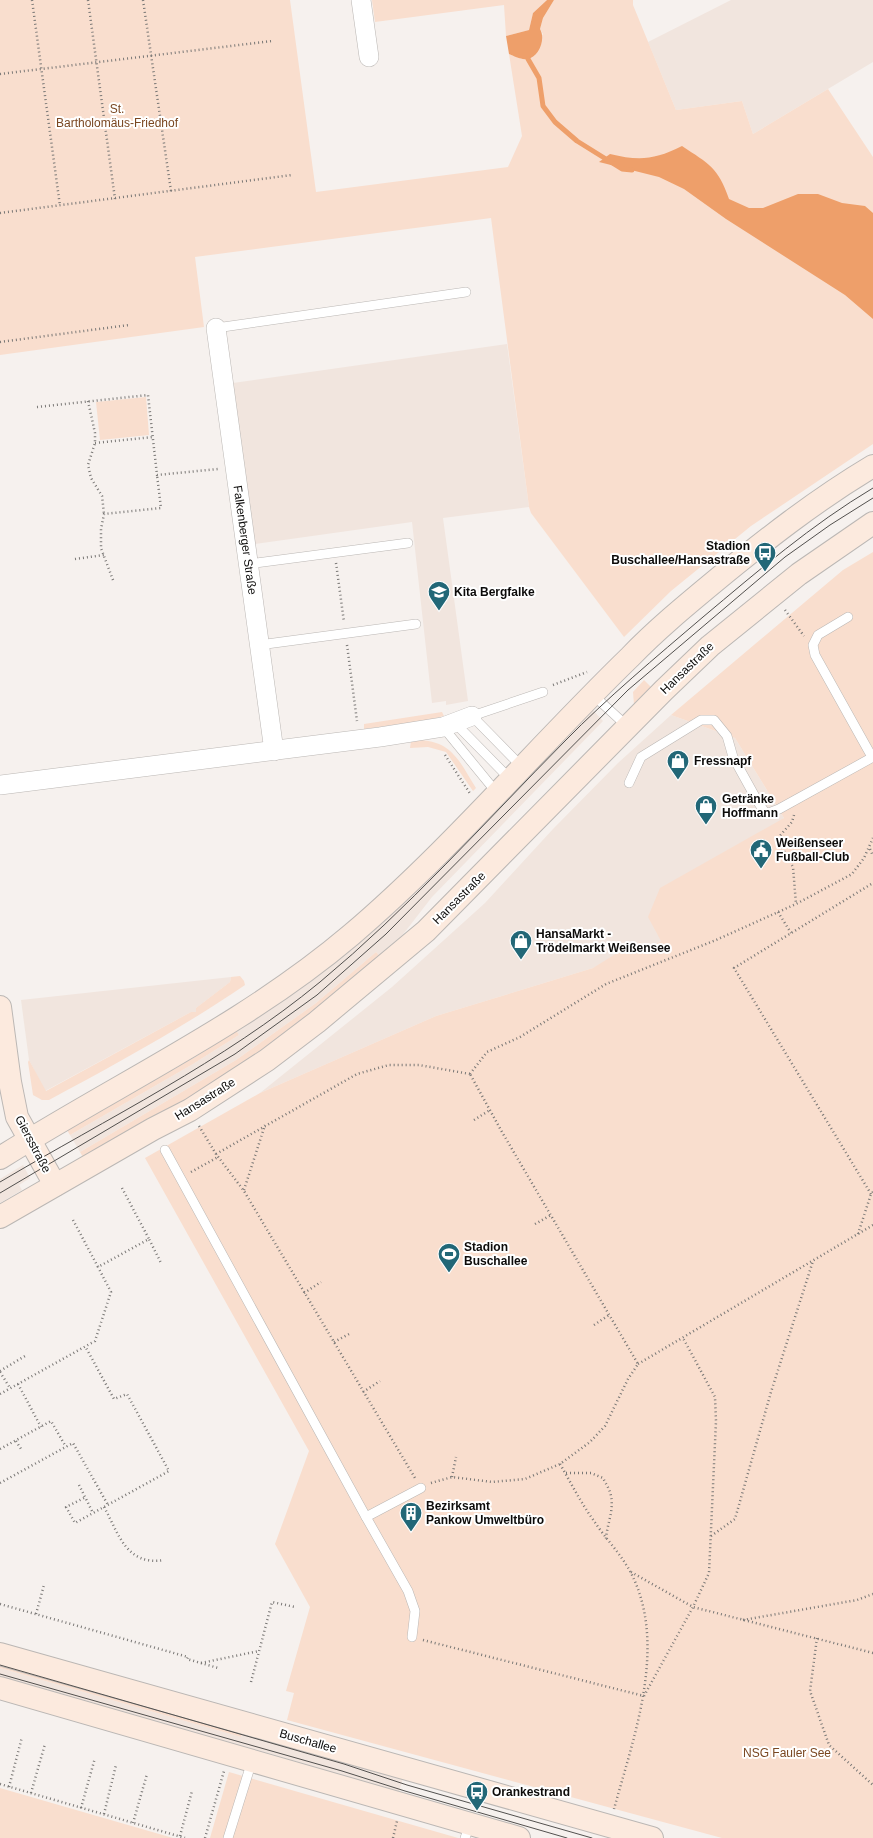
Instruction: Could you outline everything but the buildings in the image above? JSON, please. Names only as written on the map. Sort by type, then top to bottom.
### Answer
[{"type":"main road","points":[[0,1158],[180,1053],[258,1004],[350,936],[402,888],[631,655],[674,616],[768,537],[873,466]]},
{"type":"main road","name":"Hansastraße","points":[[0,1217],[153,1129],[190,1110],[266,1060],[355,992],[426,931],[710,646],[751,611],[825,554],[873,523]]},
{"type":"main road","name":"Giersstraße","points":[[0,1007],[10,1082],[17,1117],[56,1185]]},
{"type":"main road","name":"Buschallee","points":[[0,1654],[614,1826],[652,1838]]},
{"type":"main road","points":[[0,1688],[252,1760],[467,1831],[519,1838]]},
{"type":"street","points":[[361,0],[368,57]]},
{"type":"street","name":"Falkenberger Straße","points":[[216,328],[274,751]]},
{"type":"street","points":[[0,785],[274,751],[457,722]]},
{"type":"lane","points":[[216,328],[466,292]]},
{"type":"lane","points":[[248,564],[408,543]]},
{"type":"lane","points":[[629,783],[641,757],[701,720],[714,720],[727,736],[734,757],[766,814],[798,799],[873,757],[815,655],[813,645],[818,635],[848,617]]},
{"type":"lane","points":[[259,645],[416,624]]},
{"type":"lane","points":[[457,722],[542,692]]},
{"type":"lane","points":[[592,694],[628,727]]},
{"type":"lane","points":[[457,722],[510,779]]},
{"type":"lane","points":[[457,722],[510,779]]},
{"type":"lane","points":[[457,722],[510,779]]},
{"type":"lane","points":[[165,1150],[408,1591],[415,1611],[412,1637]]},
{"type":"lane","points":[[366,1517],[421,1488]]},
{"type":"lane","points":[[228,1838],[252,1760]]},
{"type":"path","points":[[32,0],[60,206]]},
{"type":"path","points":[[88,0],[115,198]]},
{"type":"path","points":[[143,0],[171,191]]},
{"type":"path","points":[[0,74],[150,54],[272,41]]},
{"type":"path","points":[[0,214],[292,176]]},
{"type":"path","points":[[0,342],[129,325]]},
{"type":"path","points":[[37,407],[148,395],[161,508],[104,514]]},
{"type":"path","points":[[88,401],[95,433],[95,443],[88,465],[91,478],[102,496],[104,514],[100,537],[104,555],[113,580]]},
{"type":"path","points":[[95,443],[153,437]]},
{"type":"path","points":[[157,475],[220,469]]},
{"type":"path","points":[[75,558],[104,555]]},
{"type":"path","points":[[780,604],[805,637],[813,645]]},
{"type":"path","points":[[542,692],[549,687],[590,671]]},
{"type":"path","points":[[446,755],[472,797]]},
{"type":"path","points":[[796,904],[793,867],[777,839],[792,822],[798,799]]},
{"type":"path","points":[[470,1074],[487,1052],[520,1037],[606,984],[716,940],[796,904],[852,874],[869,849],[873,838]]},
{"type":"path","points":[[869,849],[873,856]]},
{"type":"path","points":[[858,1234],[872,1193],[734,968],[873,883]]},
{"type":"path","points":[[778,912],[791,933]]},
{"type":"path","points":[[216,1154],[357,1074],[389,1066],[419,1065],[470,1074]]},
{"type":"path","points":[[470,1074],[638,1364]]},
{"type":"path","points":[[474,1120],[490,1110]]},
{"type":"path","points":[[244,1191],[265,1125]]},
{"type":"path","points":[[200,1128],[218,1157],[244,1191],[421,1488],[436,1481],[452,1477],[492,1482],[525,1479],[560,1464],[590,1442],[605,1426],[628,1378],[638,1364],[873,1226]]},
{"type":"path","points":[[195,1170],[218,1157]]},
{"type":"path","points":[[122,1188],[161,1263]]},
{"type":"path","points":[[535,1224],[551,1215]]},
{"type":"path","points":[[0,1394],[95,1341],[111,1292],[73,1220]]},
{"type":"path","points":[[98,1267],[149,1240]]},
{"type":"path","points":[[710,1536],[735,1519],[771,1392],[812,1261]]},
{"type":"path","points":[[304,1293],[321,1282]]},
{"type":"path","points":[[594,1325],[609,1315]]},
{"type":"path","points":[[334,1342],[351,1333]]},
{"type":"path","points":[[644,1696],[693,1607],[709,1574],[716,1422],[715,1397],[682,1338]]},
{"type":"path","points":[[84,1498],[66,1507],[75,1523],[170,1471],[127,1394],[114,1399],[85,1346]]},
{"type":"path","points":[[10,1388],[0,1371],[25,1356]]},
{"type":"path","points":[[363,1392],[380,1381]]},
{"type":"path","points":[[18,1384],[41,1427]]},
{"type":"path","points":[[0,1449],[52,1422],[66,1447]]},
{"type":"path","points":[[16,1441],[21,1449]]},
{"type":"path","points":[[0,1483],[73,1443],[108,1505]]},
{"type":"path","points":[[452,1477],[456,1457]]},
{"type":"path","points":[[560,1464],[593,1520],[630,1572],[639,1591],[647,1642],[644,1696],[614,1826]]},
{"type":"path","points":[[566,1473],[591,1473],[604,1478],[611,1496],[611,1515],[607,1528],[606,1539]]},
{"type":"path","points":[[79,1485],[84,1498],[93,1513]]},
{"type":"path","points":[[104,1507],[127,1548],[139,1558],[152,1562],[164,1560]]},
{"type":"path","points":[[630,1572],[693,1607],[740,1621],[817,1638],[873,1653]]},
{"type":"path","points":[[36,1614],[44,1585]]},
{"type":"path","points":[[740,1621],[857,1600],[873,1594]]},
{"type":"path","points":[[251,1682],[272,1602],[295,1607]]},
{"type":"path","points":[[0,1604],[30,1614],[36,1614],[188,1657],[187,1659],[218,1668]]},
{"type":"path","points":[[412,1637],[644,1696]]},
{"type":"path","points":[[817,1638],[810,1691],[828,1745],[873,1785]]},
{"type":"path","points":[[200,1663],[259,1651]]},
{"type":"path","points":[[9,1787],[22,1737]]},
{"type":"path","points":[[31,1793],[45,1744]]},
{"type":"path","points":[[81,1808],[95,1758]]},
{"type":"path","points":[[104,1814],[116,1765]]},
{"type":"path","points":[[205,1838],[224,1771]]},
{"type":"path","points":[[133,1823],[147,1774]]},
{"type":"path","points":[[0,1784],[185,1838]]},
{"type":"path","points":[[180,1836],[192,1791]]},
{"type":"path","points":[[393,1838],[398,1815]]},
{"type":"shaded area","points":[[547,0],[554,0],[543,18],[540,29],[542,33],[542,42],[538,51],[531,58],[527,59],[509,54],[506,36],[529,30],[533,13]]},
{"type":"shaded area","points":[[731,0],[873,0],[873,62],[753,134],[742,101],[676,110],[648,42]]},
{"type":"shaded area","points":[[682,146],[712,167],[721,180],[729,199],[749,208],[763,208],[798,194],[818,194],[842,203],[865,206],[873,213],[873,319],[845,295],[726,219],[684,189],[659,177],[599,162],[610,154],[630,158],[655,157]]},
{"type":"shaded area","points":[[507,344],[529,507],[443,518],[468,701],[446,705],[446,701],[432,703],[412,522],[255,544],[233,383]]},
{"type":"shaded area","points":[[591,708],[603,721],[432,897],[394,946],[382,958],[376,952],[316,1003],[236,1060],[80,1152],[70,1135],[193,1064],[239,1035],[236,1030]]},
{"type":"shaded area","points":[[671,715],[735,738],[784,818],[661,941],[633,958],[593,968],[436,1016],[260,1093],[392,987],[485,903],[553,829],[618,763]]},
{"type":"shaded area","points":[[231,977],[230,982],[196,1008],[196,1012],[191,1012],[45,1091],[29,1060],[21,1000]]},
{"type":"shaded area","points":[[23,1165],[30,1178],[19,1185],[22,1190],[0,1203],[0,1179]]},
{"type":"shaded area","points":[[0,1668],[241,1737],[243,1732],[404,1775],[397,1798],[328,1775],[329,1771],[0,1676]]},
{"type":"green space","name":"St. Bartholomäus-Friedhof","points":[[0,0],[290,0],[316,192],[508,167],[522,136],[509,54],[522,59],[543,34],[540,29],[543,18],[554,0],[633,0],[633,5],[676,110],[742,101],[753,134],[828,89],[873,157],[873,444],[751,526],[671,591],[624,637],[531,513],[529,507],[491,218],[195,257],[204,327],[0,355]]},
{"type":"green space","points":[[372,0],[547,0],[533,13],[529,30],[506,36],[504,5],[375,22]]},
{"type":"green space","points":[[146,397],[149,435],[100,440],[96,402]]},
{"type":"green space","name":"NSG Fauler See","points":[[873,552],[873,1838],[722,1838],[287,1720],[294,1693],[286,1691],[310,1607],[275,1544],[309,1451],[145,1158],[260,1093],[436,1016],[593,968],[622,950],[640,942],[648,949],[661,941],[648,917],[660,888],[784,818],[735,738],[671,715],[843,570]]},
{"type":"green space","points":[[644,680],[653,689],[634,705],[633,692]]},
{"type":"green space","points":[[442,712],[444,716],[424,721],[364,729],[364,724]]},
{"type":"green space","points":[[411,741],[428,741],[446,748],[465,769],[476,788],[473,791],[446,752],[428,747],[410,748]]},
{"type":"green space","points":[[376,952],[382,958],[271,1045],[195,1095],[84,1159],[80,1152],[236,1060],[316,1003]]},
{"type":"green space","points":[[240,976],[245,985],[148,1045],[49,1100],[42,1100],[33,1095],[28,1062],[29,1060],[46,1091],[191,1012],[196,1012],[196,1008],[230,982],[231,977]]},
{"type":"green space","points":[[236,1030],[239,1035],[193,1064],[70,1135],[67,1130],[195,1057]]},
{"type":"green space","points":[[0,1661],[243,1732],[241,1737],[0,1668]]},
{"type":"green space","points":[[229,1772],[458,1838],[210,1838]]},
{"type":"green space","points":[[0,1788],[173,1838],[0,1838]]},
{"type":"waterway","points":[[528,59],[539,78],[543,106],[555,122],[577,141],[622,169],[632,170]]},
{"type":"tram line","points":[[0,1182],[205,1064],[283,1011],[320,982],[415,895],[565,741],[615,693],[785,549],[828,517],[873,488]]},
{"type":"tram line","points":[[0,1193],[235,1054],[317,995],[386,934],[628,690],[785,557],[830,525],[873,498]]},
{"type":"tram line","points":[[0,1665],[344,1764],[407,1785],[592,1838]]},
{"type":"tram line","points":[[0,1674],[342,1771],[567,1838]]},
{"type":"place","name":"Stadion Buschallee/Hansastraße","points":[[765,572]]},
{"type":"place","name":"Kita Bergfalke","points":[[439,612]]},
{"type":"place","name":"Fressnapf","points":[[678,780]]},
{"type":"place","name":"Getränke Hoffmann","points":[[706,826]]},
{"type":"place","name":"Weißenseer Fußball-Club","points":[[761,870]]},
{"type":"place","name":"HansaMarkt - Trödelmarkt Weißensee","points":[[521,960]]},
{"type":"place","name":"Stadion Buschallee","points":[[449,1274]]},
{"type":"place","name":"Bezirksamt Pankow Umweltbüro","points":[[411,1532]]},
{"type":"place","name":"Orankestrand","points":[[477,1812]]}]
